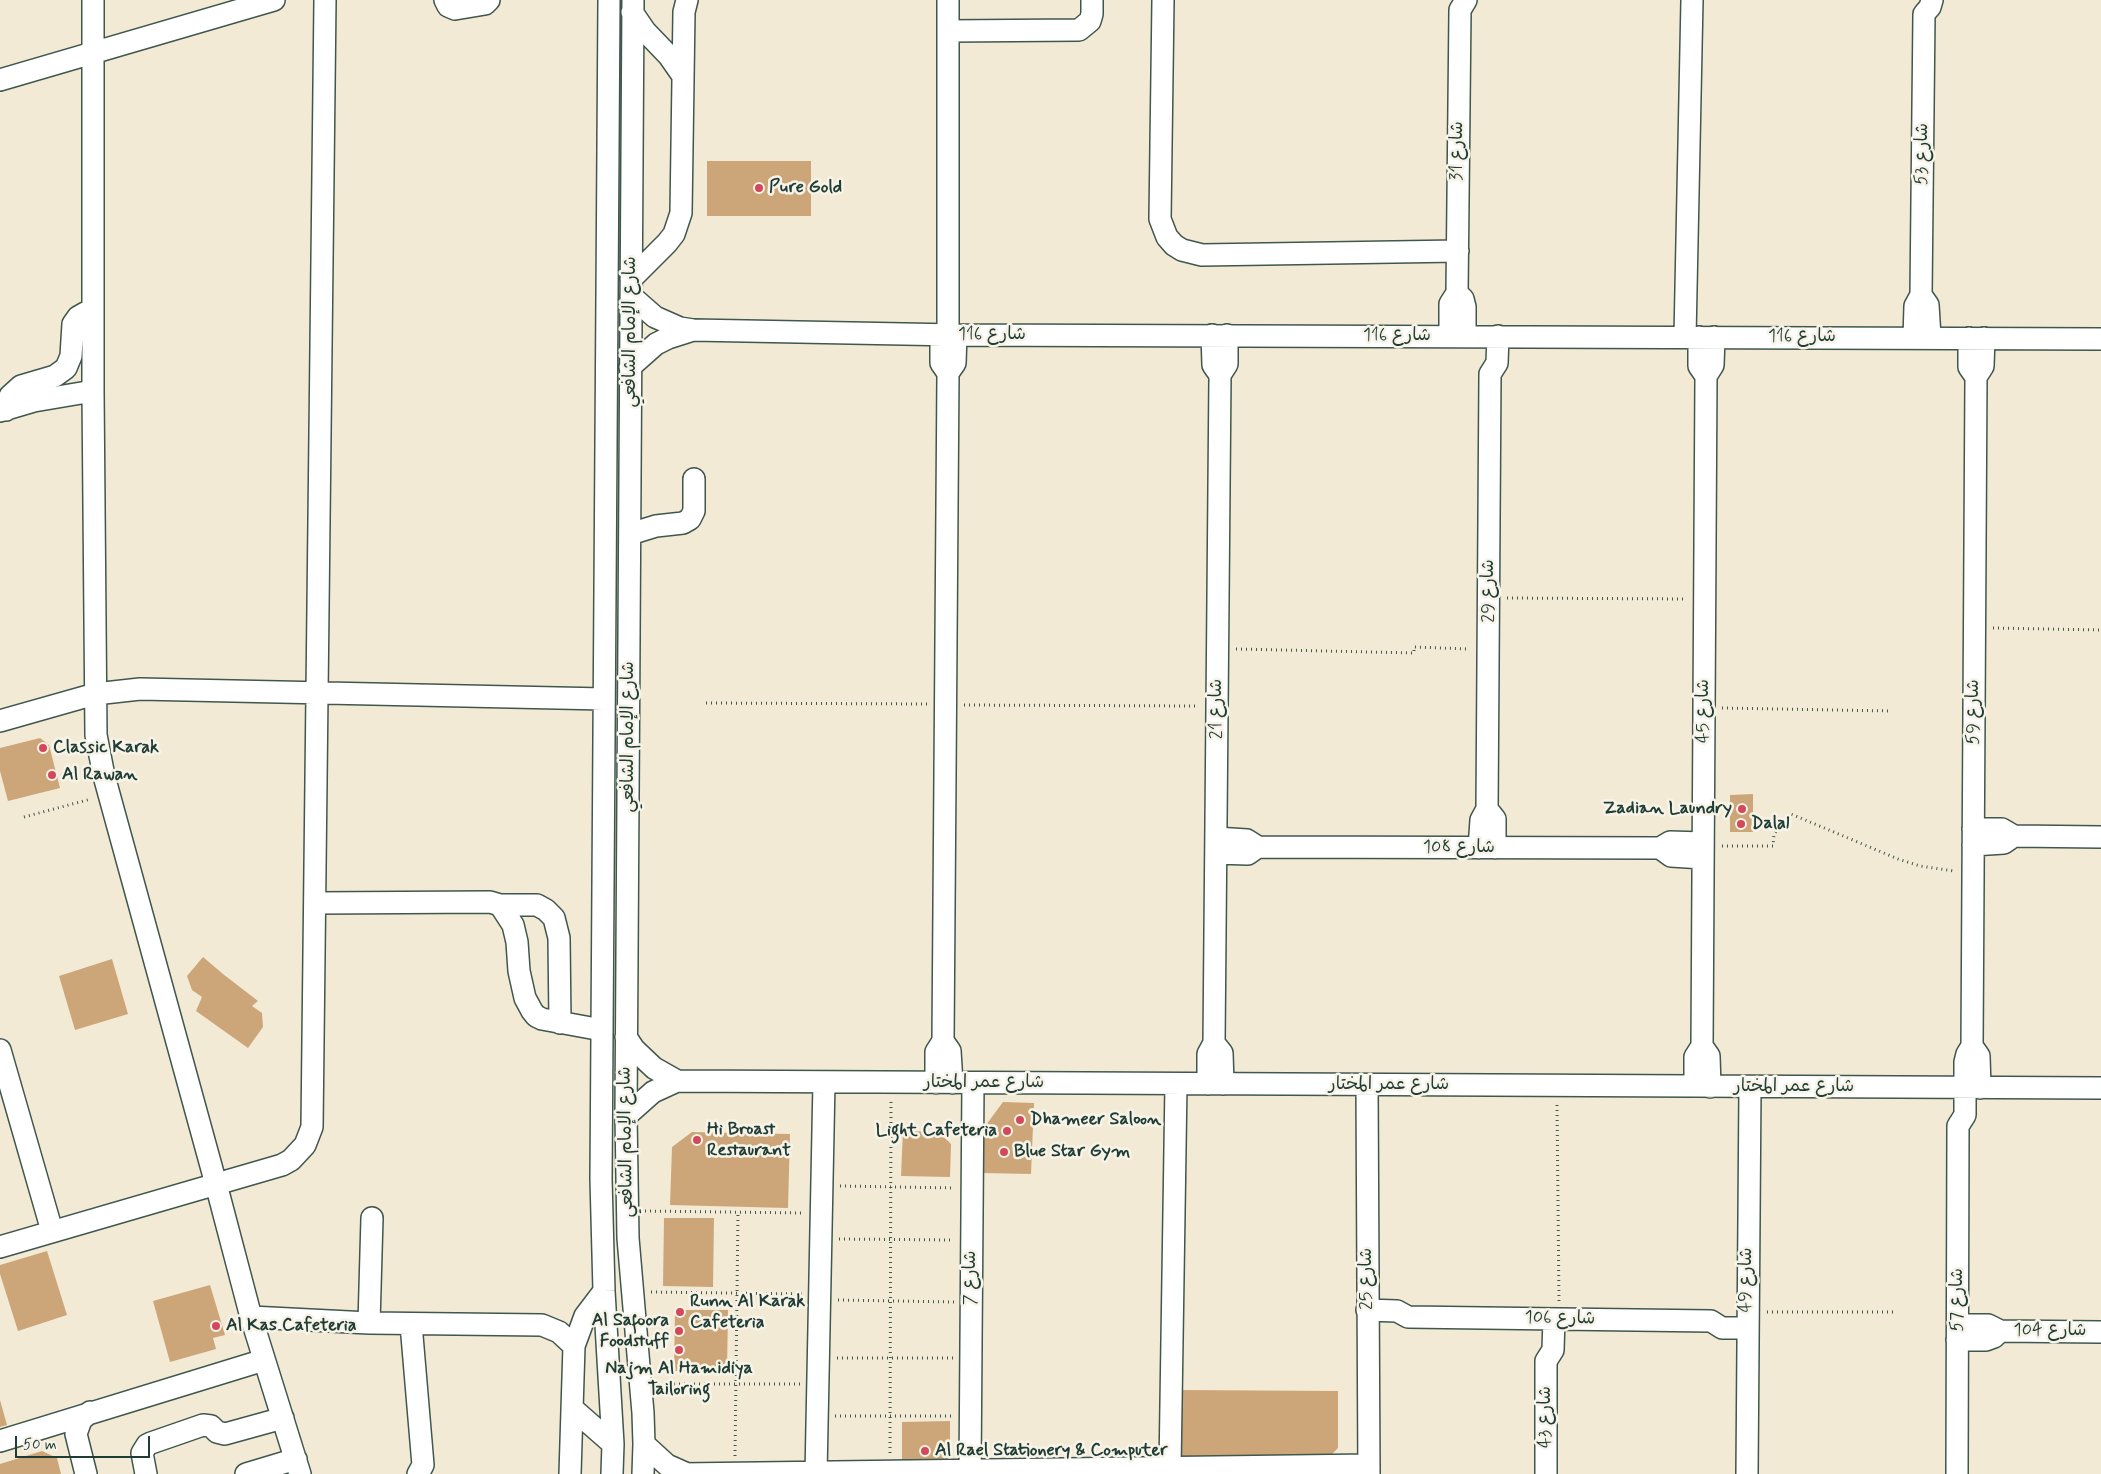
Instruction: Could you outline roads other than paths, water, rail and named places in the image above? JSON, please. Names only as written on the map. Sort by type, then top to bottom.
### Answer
[{"type":"street","points":[[93,0],[93,390],[96,736],[109,794],[251,1317],[298,1466],[246,1474]]},
{"type":"street","points":[[0,80],[274,0]]},
{"type":"street","points":[[0,1247],[282,1165],[298,1153],[309,1137],[313,1118],[325,0]]},
{"type":"street","points":[[445,0],[448,6],[455,9],[485,4],[489,0]]},
{"type":"street","name":"شارع الإمام الشافعي","points":[[609,0],[602,1188],[604,1290],[613,1444],[612,1474]]},
{"type":"street","points":[[631,287],[667,243],[678,224],[681,214],[684,12],[687,0]]},
{"type":"street","name":"شارع 7","points":[[948,0],[948,334],[941,363],[948,373],[943,1041],[950,1051],[953,1083],[972,1189],[970,1472]]},
{"type":"street","points":[[948,31],[1079,30],[1090,21],[1092,0]]},
{"type":"street","points":[[1163,0],[1160,219],[1167,237],[1174,244],[1182,250],[1202,255],[1458,251]]},
{"type":"street","name":"شارع 45","points":[[1692,0],[1699,366],[1706,376],[1702,1046],[1709,1056],[1703,1086]]},
{"type":"street","name":"شارع 31","points":[[1460,3],[1457,293],[1450,304],[1474,336]]},
{"type":"street","name":"شارع 53","points":[[1922,338],[1928,305],[1921,295],[1924,5]]},
{"type":"street","points":[[633,6],[644,31],[669,56],[684,76]]},
{"type":"street","name":"شارع الإمام الشافعي","points":[[633,6],[626,1116],[627,1211],[644,1444],[643,1474]]},
{"type":"street","name":"شارع 116","points":[[631,287],[655,318],[680,328],[693,330],[948,334],[2101,339]]},
{"type":"street","points":[[3,410],[10,396],[21,386],[55,376],[66,368],[71,356],[73,324],[78,317],[85,313],[93,312]]},
{"type":"street","name":"شارع 116","points":[[630,367],[656,344],[693,330]]},
{"type":"street","name":"شارع 21","points":[[1215,1084],[1222,1053],[1214,1043],[1220,375],[1213,365],[1220,335]]},
{"type":"street","name":"شارع 29","points":[[1474,336],[1483,364],[1490,374],[1487,809],[1481,820],[1487,848]]},
{"type":"street","name":"شارع 59","points":[[1965,1088],[1979,1056],[1972,1046],[1976,377],[1983,366],[1977,338]]},
{"type":"street","points":[[3,410],[34,401],[93,390]]},
{"type":"street","points":[[630,534],[656,526],[683,523],[690,519],[694,511],[694,479]]},
{"type":"street","points":[[0,721],[95,694],[140,689],[604,699]]},
{"type":"street","points":[[1973,837],[2002,829],[2014,836],[2101,837]]},
{"type":"street","name":"شارع 108","points":[[1216,846],[1247,840],[1258,847],[1660,848],[1670,842],[1703,849]]},
{"type":"street","points":[[316,903],[490,902],[500,905],[537,905],[554,918],[559,938],[560,1023]]},
{"type":"street","points":[[500,905],[513,925],[519,972],[525,998],[536,1016],[560,1023],[602,1030]]},
{"type":"street","name":"شارع عمر المختار","points":[[626,1037],[634,1049],[654,1068],[677,1081]]},
{"type":"street","points":[[0,1050],[52,1231]]},
{"type":"street","name":"شارع عمر المختار","points":[[626,1116],[654,1092],[677,1081],[2101,1088]]},
{"type":"street","points":[[816,1473],[824,1082]]},
{"type":"street","points":[[1170,1468],[1176,1084]]},
{"type":"street","name":"شارع 25","points":[[1367,1085],[1369,1470]]},
{"type":"street","name":"شارع 49","points":[[1747,1474],[1750,1087]]},
{"type":"street","name":"شارع 57","points":[[1957,1474],[1958,1126],[1965,1115],[1965,1088]]},
{"type":"street","points":[[369,1324],[372,1218]]},
{"type":"street","points":[[570,1474],[574,1346],[585,1316],[604,1290]]},
{"type":"street","name":"شارع 106","points":[[1367,1318],[1398,1325],[1408,1317],[1711,1321],[1721,1314],[1747,1318]]},
{"type":"street","points":[[251,1317],[369,1324],[542,1325],[560,1332],[574,1346]]},
{"type":"street","name":"شارع 43","points":[[1546,1474],[1546,1361],[1554,1350],[1551,1319]]},
{"type":"street","points":[[411,1324],[422,1465],[418,1474]]},
{"type":"street","name":"شارع 104","points":[[1958,1333],[1988,1325],[2000,1332],[2101,1332]]},
{"type":"street","points":[[0,1441],[264,1360]]},
{"type":"street","points":[[573,1409],[613,1444]]},
{"type":"street","points":[[86,1474],[76,1434],[82,1420],[90,1412]]},
{"type":"street","points":[[146,1474],[142,1453],[151,1443],[204,1425],[211,1426],[217,1432],[225,1434],[283,1418]]},
{"type":"street","points":[[644,1444],[667,1465],[684,1474],[890,1471],[970,1472],[1170,1468],[1369,1470]]},
{"type":"place","name":"Pure Gold","points":[[759,188]]},
{"type":"place","name":"Classic Karak","points":[[43,748]]},
{"type":"place","name":"Al Rawan","points":[[52,775]]},
{"type":"place","name":"Zadian Laundry","points":[[1742,809]]},
{"type":"place","name":"Dalal","points":[[1741,824]]},
{"type":"place","name":"Dhameer Saloon","points":[[1020,1120]]},
{"type":"place","name":"Light Cafeteria","points":[[1007,1131]]},
{"type":"place","name":"Hi Broast Restaurant","points":[[697,1140]]},
{"type":"place","name":"Blue Star Gym","points":[[1004,1152]]},
{"type":"place","name":"Runn Al Karak Cafeteria","points":[[680,1312]]},
{"type":"place","name":"Al Kas Cafeteria","points":[[216,1326]]},
{"type":"place","name":"Al Safoora Foodstuff","points":[[679,1331]]},
{"type":"place","name":"Najm Al Hamidiya Tailoring","points":[[679,1350]]},
{"type":"place","name":"Al Rael Stationery & Computer","points":[[925,1451]]}]
